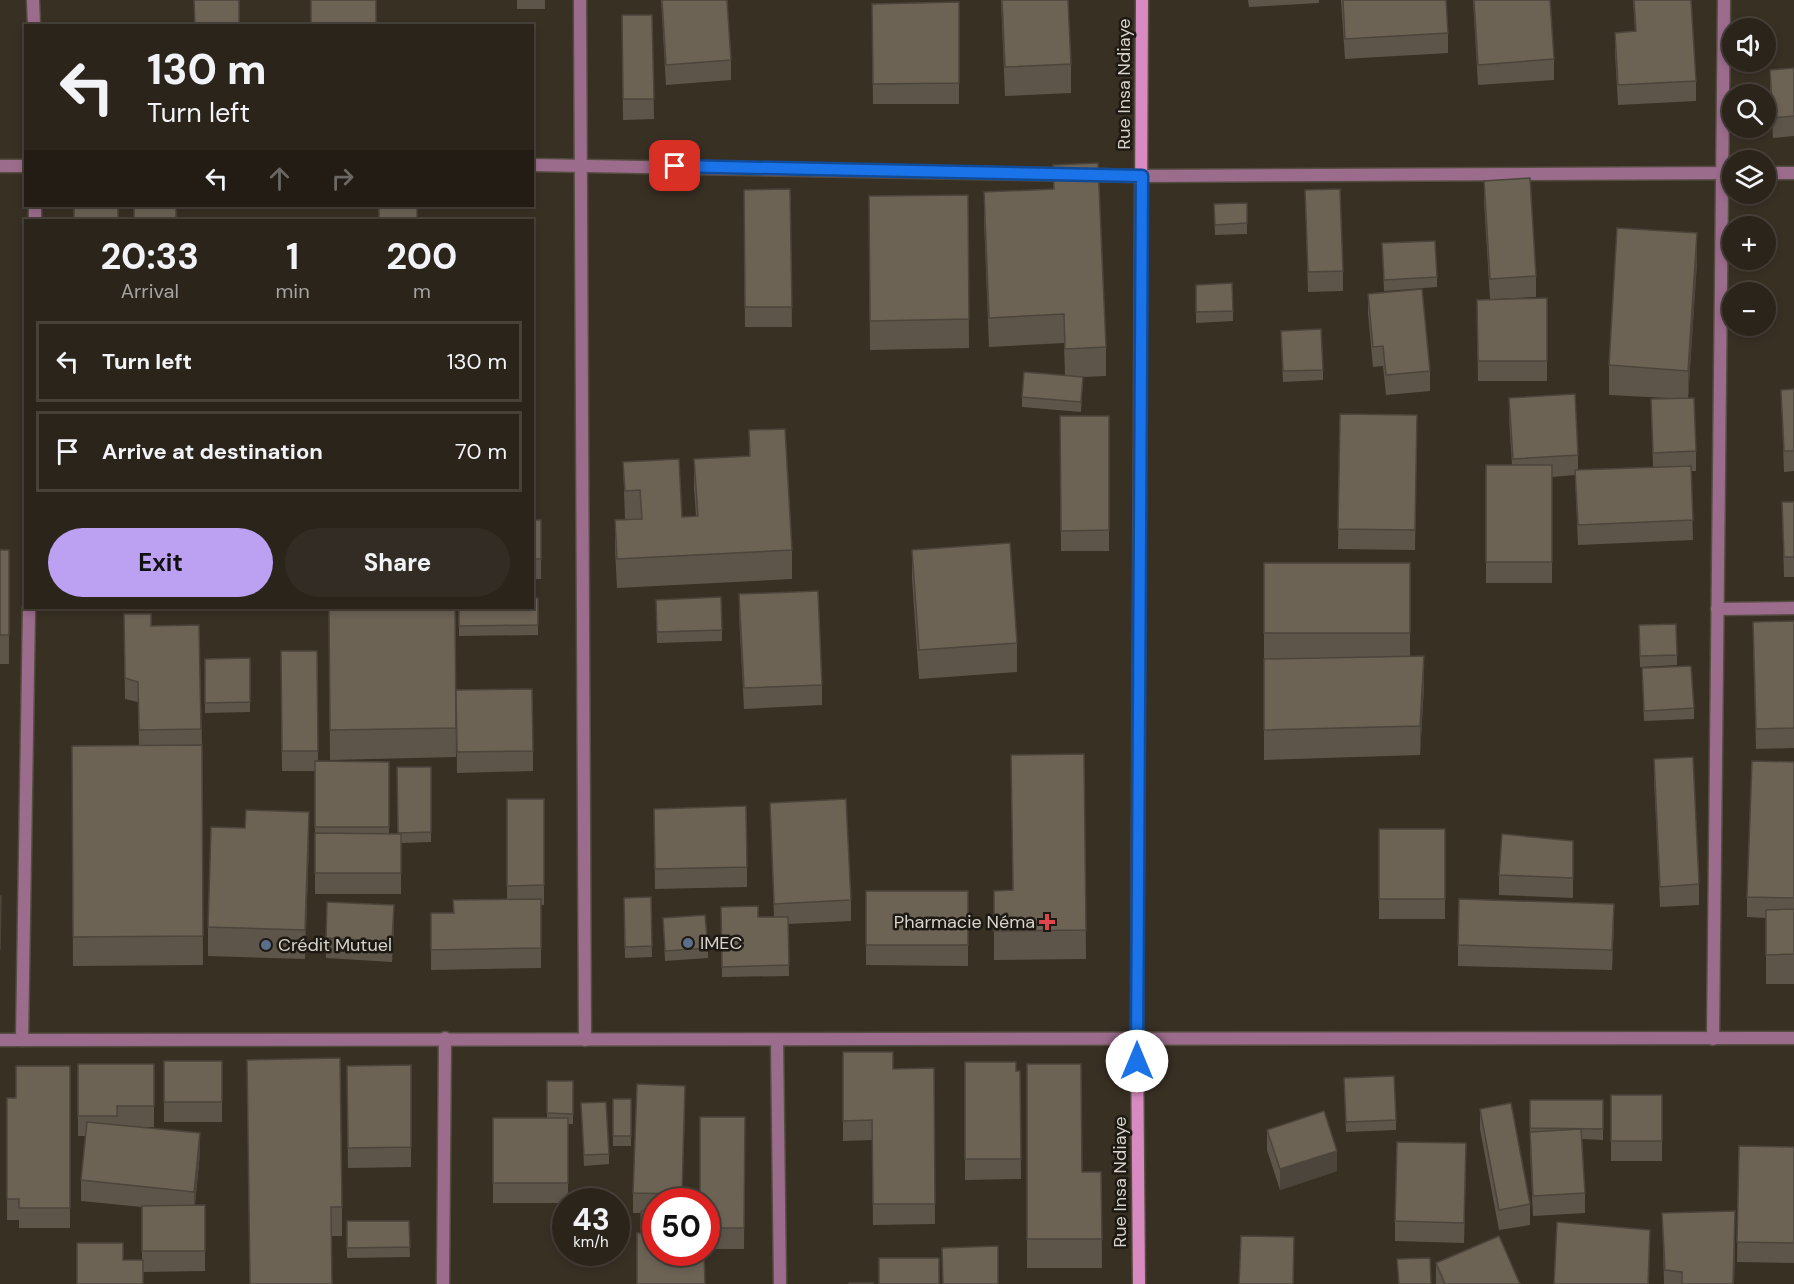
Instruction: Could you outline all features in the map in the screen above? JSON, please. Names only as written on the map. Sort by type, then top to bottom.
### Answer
[{"type":"main road","name":"Rue Insa Ndiaye","points":[[1139,1284],[1137,1039],[1142,0]]},
{"type":"street","points":[[33,0],[34,24]]},
{"type":"street","points":[[580,0],[585,1040]]},
{"type":"street","points":[[1724,0],[1727,150]]},
{"type":"street","points":[[534,165],[1142,176],[1722,173]]},
{"type":"street","points":[[0,166],[24,166]]},
{"type":"street","points":[[1776,173],[1794,173]]},
{"type":"street","points":[[1713,1039],[1717,609],[1726,204]]},
{"type":"street","points":[[1717,609],[1794,608]]},
{"type":"street","points":[[22,1040],[29,609]]},
{"type":"street","points":[[443,1284],[445,1038]]},
{"type":"street","points":[[0,1040],[1794,1038]]},
{"type":"street","points":[[777,1040],[780,1284]]},
{"type":"building","points":[[194,0],[239,0],[239,24],[195,24]]},
{"type":"building","points":[[311,0],[376,0],[376,24],[311,24]]},
{"type":"building","points":[[662,0],[727,0],[731,60],[666,65]]},
{"type":"building","points":[[1002,0],[1068,0],[1071,64],[1005,67]]},
{"type":"building","points":[[1343,0],[1446,0],[1448,33],[1345,39]]},
{"type":"building","points":[[1474,0],[1550,0],[1554,59],[1478,65]]},
{"type":"building","points":[[1634,0],[1691,0],[1696,81],[1618,85],[1615,33],[1636,31]]},
{"type":"building","points":[[959,2],[959,83],[873,84],[872,4]]},
{"type":"building","points":[[622,15],[652,15],[654,99],[623,99]]},
{"type":"building","points":[[435,23],[529,23],[529,24]]},
{"type":"building","points":[[1794,68],[1794,116],[1776,118],[1776,84],[1771,84],[1770,72],[1776,72],[1776,70]]},
{"type":"building","points":[[1098,163],[1106,347],[1065,349],[1064,314],[989,318],[984,192],[1054,189],[1053,165]]},
{"type":"building","points":[[1530,178],[1536,276],[1490,279],[1484,181]]},
{"type":"building","points":[[790,189],[792,307],[745,307],[744,190]]},
{"type":"building","points":[[1340,189],[1343,271],[1308,272],[1305,190]]},
{"type":"building","points":[[968,195],[969,319],[870,321],[869,196]]},
{"type":"building","points":[[1247,203],[1247,223],[1215,225],[1214,204]]},
{"type":"building","points":[[74,207],[118,207],[118,219],[74,219]]},
{"type":"building","points":[[134,207],[176,207],[176,219],[134,219]]},
{"type":"building","points":[[379,207],[417,207],[417,219],[379,219]]},
{"type":"building","points":[[1617,228],[1697,233],[1688,371],[1609,365]]},
{"type":"building","points":[[1435,241],[1437,277],[1384,280],[1382,243]]},
{"type":"building","points":[[1232,283],[1233,311],[1196,312],[1196,285]]},
{"type":"building","points":[[1422,289],[1430,371],[1386,375],[1383,346],[1373,347],[1368,294]]},
{"type":"building","points":[[1547,298],[1547,361],[1478,361],[1477,300]]},
{"type":"building","points":[[1321,329],[1323,370],[1283,371],[1281,331]]},
{"type":"building","points":[[1024,372],[1083,377],[1081,402],[1022,397]]},
{"type":"building","points":[[1794,389],[1794,451],[1784,451],[1781,390]]},
{"type":"building","points":[[1575,394],[1578,455],[1513,459],[1509,398]]},
{"type":"building","points":[[1694,398],[1696,451],[1653,453],[1651,399]]},
{"type":"building","points":[[1340,414],[1417,415],[1415,530],[1338,529]]},
{"type":"building","points":[[1060,416],[1109,416],[1109,530],[1061,531]]},
{"type":"building","points":[[785,429],[792,550],[617,559],[615,520],[642,519],[640,490],[625,491],[623,462],[679,459],[682,517],[698,516],[694,459],[750,456],[749,430]]},
{"type":"building","points":[[1486,465],[1552,465],[1552,562],[1486,562]]},
{"type":"building","points":[[1691,466],[1693,520],[1578,525],[1575,470]]},
{"type":"building","points":[[1782,502],[1794,502],[1794,557],[1784,557]]},
{"type":"building","points":[[534,520],[541,520],[541,559],[534,559]]},
{"type":"building","points":[[1010,543],[1017,643],[919,650],[912,550]]},
{"type":"building","points":[[0,550],[9,550],[9,635],[0,635]]},
{"type":"building","points":[[1264,563],[1410,563],[1410,633],[1264,633]]},
{"type":"building","points":[[818,591],[822,685],[744,688],[739,594]]},
{"type":"building","points":[[721,597],[722,630],[657,632],[656,600]]},
{"type":"building","points":[[534,598],[538,598],[538,625],[459,626],[459,609],[534,609]]},
{"type":"building","points":[[455,609],[456,728],[330,730],[329,610]]},
{"type":"building","points":[[124,614],[151,614],[151,626],[199,625],[201,729],[139,730],[138,682],[125,678]]},
{"type":"building","points":[[1794,621],[1794,728],[1756,729],[1753,622]]},
{"type":"building","points":[[1676,624],[1677,655],[1640,656],[1639,625]]},
{"type":"building","points":[[281,651],[317,651],[318,751],[282,751]]},
{"type":"building","points":[[1424,656],[1420,726],[1264,730],[1264,659]]},
{"type":"building","points":[[250,658],[250,702],[205,703],[205,659]]},
{"type":"building","points":[[1691,666],[1694,708],[1644,711],[1642,668]]},
{"type":"building","points":[[532,689],[533,751],[457,752],[456,690]]},
{"type":"building","points":[[202,745],[203,936],[73,937],[72,746]]},
{"type":"building","points":[[1084,754],[1086,930],[994,931],[994,891],[1013,890],[1011,755]]},
{"type":"building","points":[[1693,757],[1699,884],[1660,887],[1654,759]]},
{"type":"building","points":[[315,761],[389,762],[389,827],[315,827]]},
{"type":"building","points":[[1752,761],[1794,762],[1794,898],[1747,897]]},
{"type":"building","points":[[397,767],[431,767],[431,832],[398,833]]},
{"type":"building","points":[[507,799],[544,799],[544,885],[507,886]]},
{"type":"building","points":[[846,799],[851,900],[774,904],[770,803]]},
{"type":"building","points":[[746,806],[747,867],[655,869],[654,809]]},
{"type":"building","points":[[246,810],[309,812],[305,930],[208,927],[211,827],[245,828]]},
{"type":"building","points":[[1379,829],[1445,829],[1445,899],[1379,899]]},
{"type":"building","points":[[315,833],[401,834],[401,873],[315,873]]},
{"type":"building","points":[[1502,834],[1573,841],[1573,878],[1499,875]]},
{"type":"building","points":[[866,891],[968,891],[968,945],[866,945]]},
{"type":"building","points":[[0,896],[1,896],[0,950]]},
{"type":"building","points":[[651,897],[652,946],[625,947],[624,898]]},
{"type":"building","points":[[541,899],[541,948],[431,950],[431,913],[454,913],[453,900]]},
{"type":"building","points":[[1459,899],[1614,904],[1612,950],[1458,945]]},
{"type":"building","points":[[327,902],[394,905],[392,942],[326,938]]},
{"type":"building","points":[[758,906],[758,917],[788,917],[789,965],[722,967],[721,907]]},
{"type":"building","points":[[1794,909],[1794,954],[1766,955],[1766,910]]},
{"type":"building","points":[[705,915],[708,948],[665,951],[663,918]]},
{"type":"building","points":[[843,1052],[893,1052],[893,1069],[934,1068],[935,1204],[873,1204],[872,1120],[843,1121]]},
{"type":"building","points":[[340,1058],[342,1207],[331,1207],[332,1284],[250,1284],[247,1060]]},
{"type":"building","points":[[164,1061],[222,1061],[222,1102],[164,1102]]},
{"type":"building","points":[[965,1062],[1016,1062],[1016,1071],[1020,1071],[1021,1159],[965,1159]]},
{"type":"building","points":[[78,1064],[154,1064],[154,1106],[117,1106],[117,1116],[78,1116]]},
{"type":"building","points":[[1027,1064],[1081,1064],[1082,1172],[1101,1172],[1102,1239],[1027,1239]]},
{"type":"building","points":[[411,1065],[411,1147],[348,1148],[347,1066]]},
{"type":"building","points":[[16,1066],[70,1066],[70,1208],[19,1208],[19,1199],[7,1199],[7,1098],[16,1098]]},
{"type":"building","points":[[1394,1076],[1396,1120],[1346,1122],[1344,1078]]},
{"type":"building","points":[[547,1081],[573,1081],[573,1114],[547,1113]]},
{"type":"building","points":[[637,1084],[685,1086],[682,1188],[642,1188],[642,1193],[633,1193]]},
{"type":"building","points":[[1611,1095],[1662,1095],[1662,1141],[1611,1141]]},
{"type":"building","points":[[613,1099],[631,1099],[631,1136],[613,1136]]},
{"type":"building","points":[[1530,1100],[1603,1100],[1603,1129],[1530,1128]]},
{"type":"building","points":[[606,1102],[609,1154],[584,1155],[581,1103]]},
{"type":"building","points":[[1511,1103],[1530,1204],[1499,1210],[1480,1109]]},
{"type":"building","points":[[1324,1111],[1337,1151],[1280,1169],[1267,1130]]},
{"type":"building","points":[[700,1117],[745,1117],[744,1228],[720,1228],[720,1188],[700,1188]]},
{"type":"building","points":[[493,1118],[568,1118],[568,1183],[493,1183]]},
{"type":"building","points":[[87,1122],[200,1133],[194,1192],[81,1180]]},
{"type":"building","points":[[1581,1129],[1585,1193],[1533,1196],[1530,1132]]},
{"type":"building","points":[[1397,1142],[1466,1143],[1464,1223],[1395,1221]]},
{"type":"building","points":[[1739,1146],[1794,1147],[1794,1243],[1737,1242]]},
{"type":"building","points":[[205,1205],[205,1251],[142,1251],[142,1206]]},
{"type":"building","points":[[1735,1211],[1733,1284],[1682,1284],[1682,1272],[1665,1270],[1662,1213]]},
{"type":"building","points":[[347,1221],[409,1221],[410,1247],[347,1248]]},
{"type":"building","points":[[1557,1222],[1650,1230],[1648,1284],[1554,1284]]},
{"type":"building","points":[[637,1233],[642,1233],[642,1266],[704,1266],[705,1284],[637,1284]]},
{"type":"building","points":[[1241,1236],[1294,1237],[1293,1284],[1239,1284]]},
{"type":"building","points":[[1499,1236],[1520,1284],[1445,1284],[1436,1263]]},
{"type":"building","points":[[77,1243],[123,1243],[123,1260],[143,1260],[143,1284],[77,1284]]},
{"type":"building","points":[[998,1246],[998,1284],[943,1284],[942,1248]]},
{"type":"building","points":[[879,1258],[939,1258],[939,1284],[879,1284]]},
{"type":"building","points":[[1430,1258],[1431,1284],[1399,1284],[1397,1259]]},
{"type":"building","points":[[873,1283],[873,1284],[849,1284]]},
{"type":"place","name":"Pharmacie Néma","points":[[1047,922]]},
{"type":"place","name":"IMEC","points":[[688,943]]},
{"type":"place","name":"Crédit Mutuel","points":[[266,945]]},
{"type":"route","points":[[675,166],[1142,176],[1137,1061]]}]
